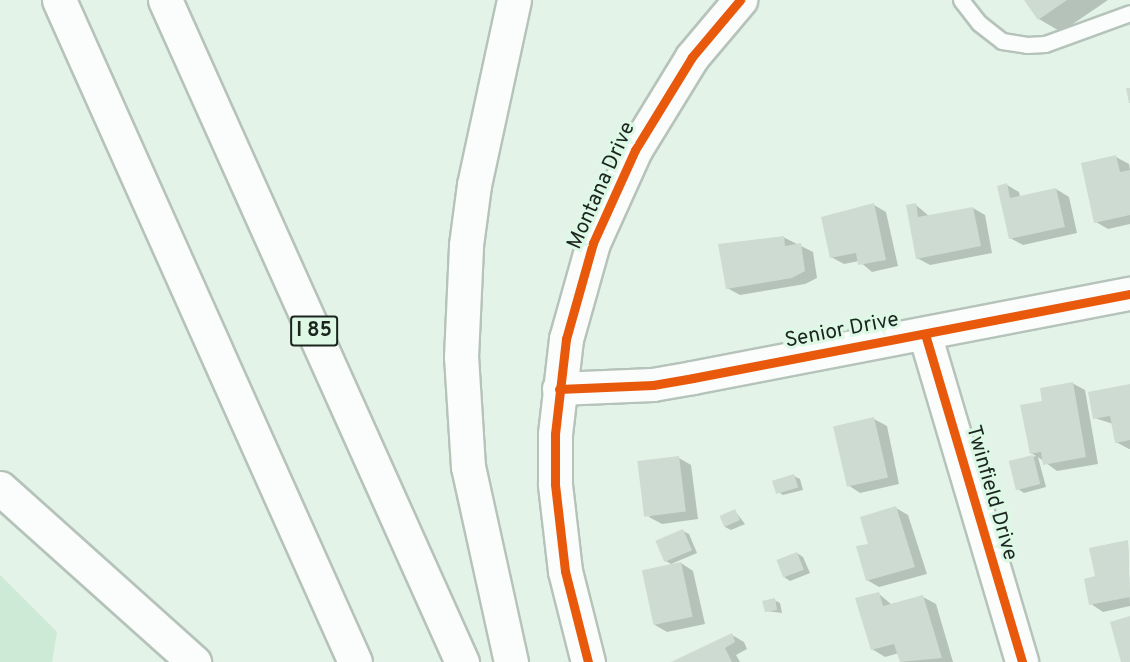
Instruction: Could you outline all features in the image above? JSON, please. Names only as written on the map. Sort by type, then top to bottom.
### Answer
[{"type":"main road","points":[[59,0],[355,662]]},
{"type":"main road","name":"I 85","points":[[165,0],[462,662]]},
{"type":"main road","points":[[511,662],[468,467],[461,357],[464,267],[474,185],[514,0]]},
{"type":"main road","name":"Montana Drive","points":[[588,662],[565,571],[558,529],[555,434],[559,389],[578,290],[612,197],[663,100],[740,0]]},
{"type":"main road","points":[[0,488],[194,662]]},
{"type":"street","name":"Senior Drive","points":[[559,389],[653,385],[1130,294]]},
{"type":"street","name":"Twinfield Drive","points":[[926,334],[1022,662]]},
{"type":"lane","points":[[961,0],[979,23],[1002,41],[1027,45],[1046,44],[1130,13]]},
{"type":"green space","points":[[0,575],[57,632],[52,662],[0,662]]},
{"type":"building","points":[[1024,0],[1067,0],[1038,20]]},
{"type":"building","points":[[1126,88],[1130,88],[1130,103],[1129,103]]},
{"type":"building","points":[[1116,155],[1120,172],[1130,170],[1130,215],[1094,223],[1081,163]]},
{"type":"building","points":[[1007,183],[1010,198],[1056,188],[1065,227],[1009,239],[997,186]]},
{"type":"building","points":[[874,203],[886,260],[858,265],[856,253],[830,258],[821,217]]},
{"type":"building","points":[[916,203],[918,217],[973,207],[981,246],[916,259],[906,205]]},
{"type":"building","points":[[784,236],[785,246],[801,243],[805,271],[792,278],[726,289],[718,244]]},
{"type":"building","points":[[1073,382],[1086,457],[1043,465],[1041,452],[1030,454],[1020,405],[1042,401],[1040,388]]},
{"type":"building","points":[[1130,384],[1130,440],[1115,443],[1110,416],[1093,419],[1088,392]]},
{"type":"building","points":[[874,417],[888,477],[847,487],[833,426]]},
{"type":"building","points":[[1033,455],[1040,484],[1016,490],[1009,461]]},
{"type":"building","points":[[679,456],[686,512],[644,517],[637,461]]},
{"type":"building","points":[[794,474],[798,487],[776,494],[772,481]]},
{"type":"building","points":[[896,506],[915,567],[866,581],[856,546],[868,544],[860,517]]},
{"type":"building","points":[[735,509],[740,520],[724,527],[719,516]]},
{"type":"building","points":[[683,529],[692,550],[664,562],[655,541]]},
{"type":"building","points":[[1128,540],[1130,597],[1089,605],[1084,579],[1095,576],[1089,548]]},
{"type":"building","points":[[797,552],[804,570],[783,578],[776,560]]},
{"type":"building","points":[[681,562],[693,617],[654,625],[642,570]]},
{"type":"building","points":[[879,592],[883,606],[923,595],[942,658],[900,662],[894,644],[871,650],[855,598]]},
{"type":"building","points":[[775,598],[777,610],[765,612],[762,601]]},
{"type":"building","points":[[1130,616],[1130,662],[1121,662],[1110,622]]},
{"type":"building","points":[[732,633],[735,642],[725,648],[732,662],[671,662]]},
{"type":"cycle path","points":[[588,662],[565,571],[555,484],[555,434],[566,339],[593,243],[635,150],[692,57],[740,0]]},
{"type":"cycle path","points":[[559,389],[653,385],[1130,294]]},
{"type":"cycle path","points":[[925,334],[1022,662]]}]
